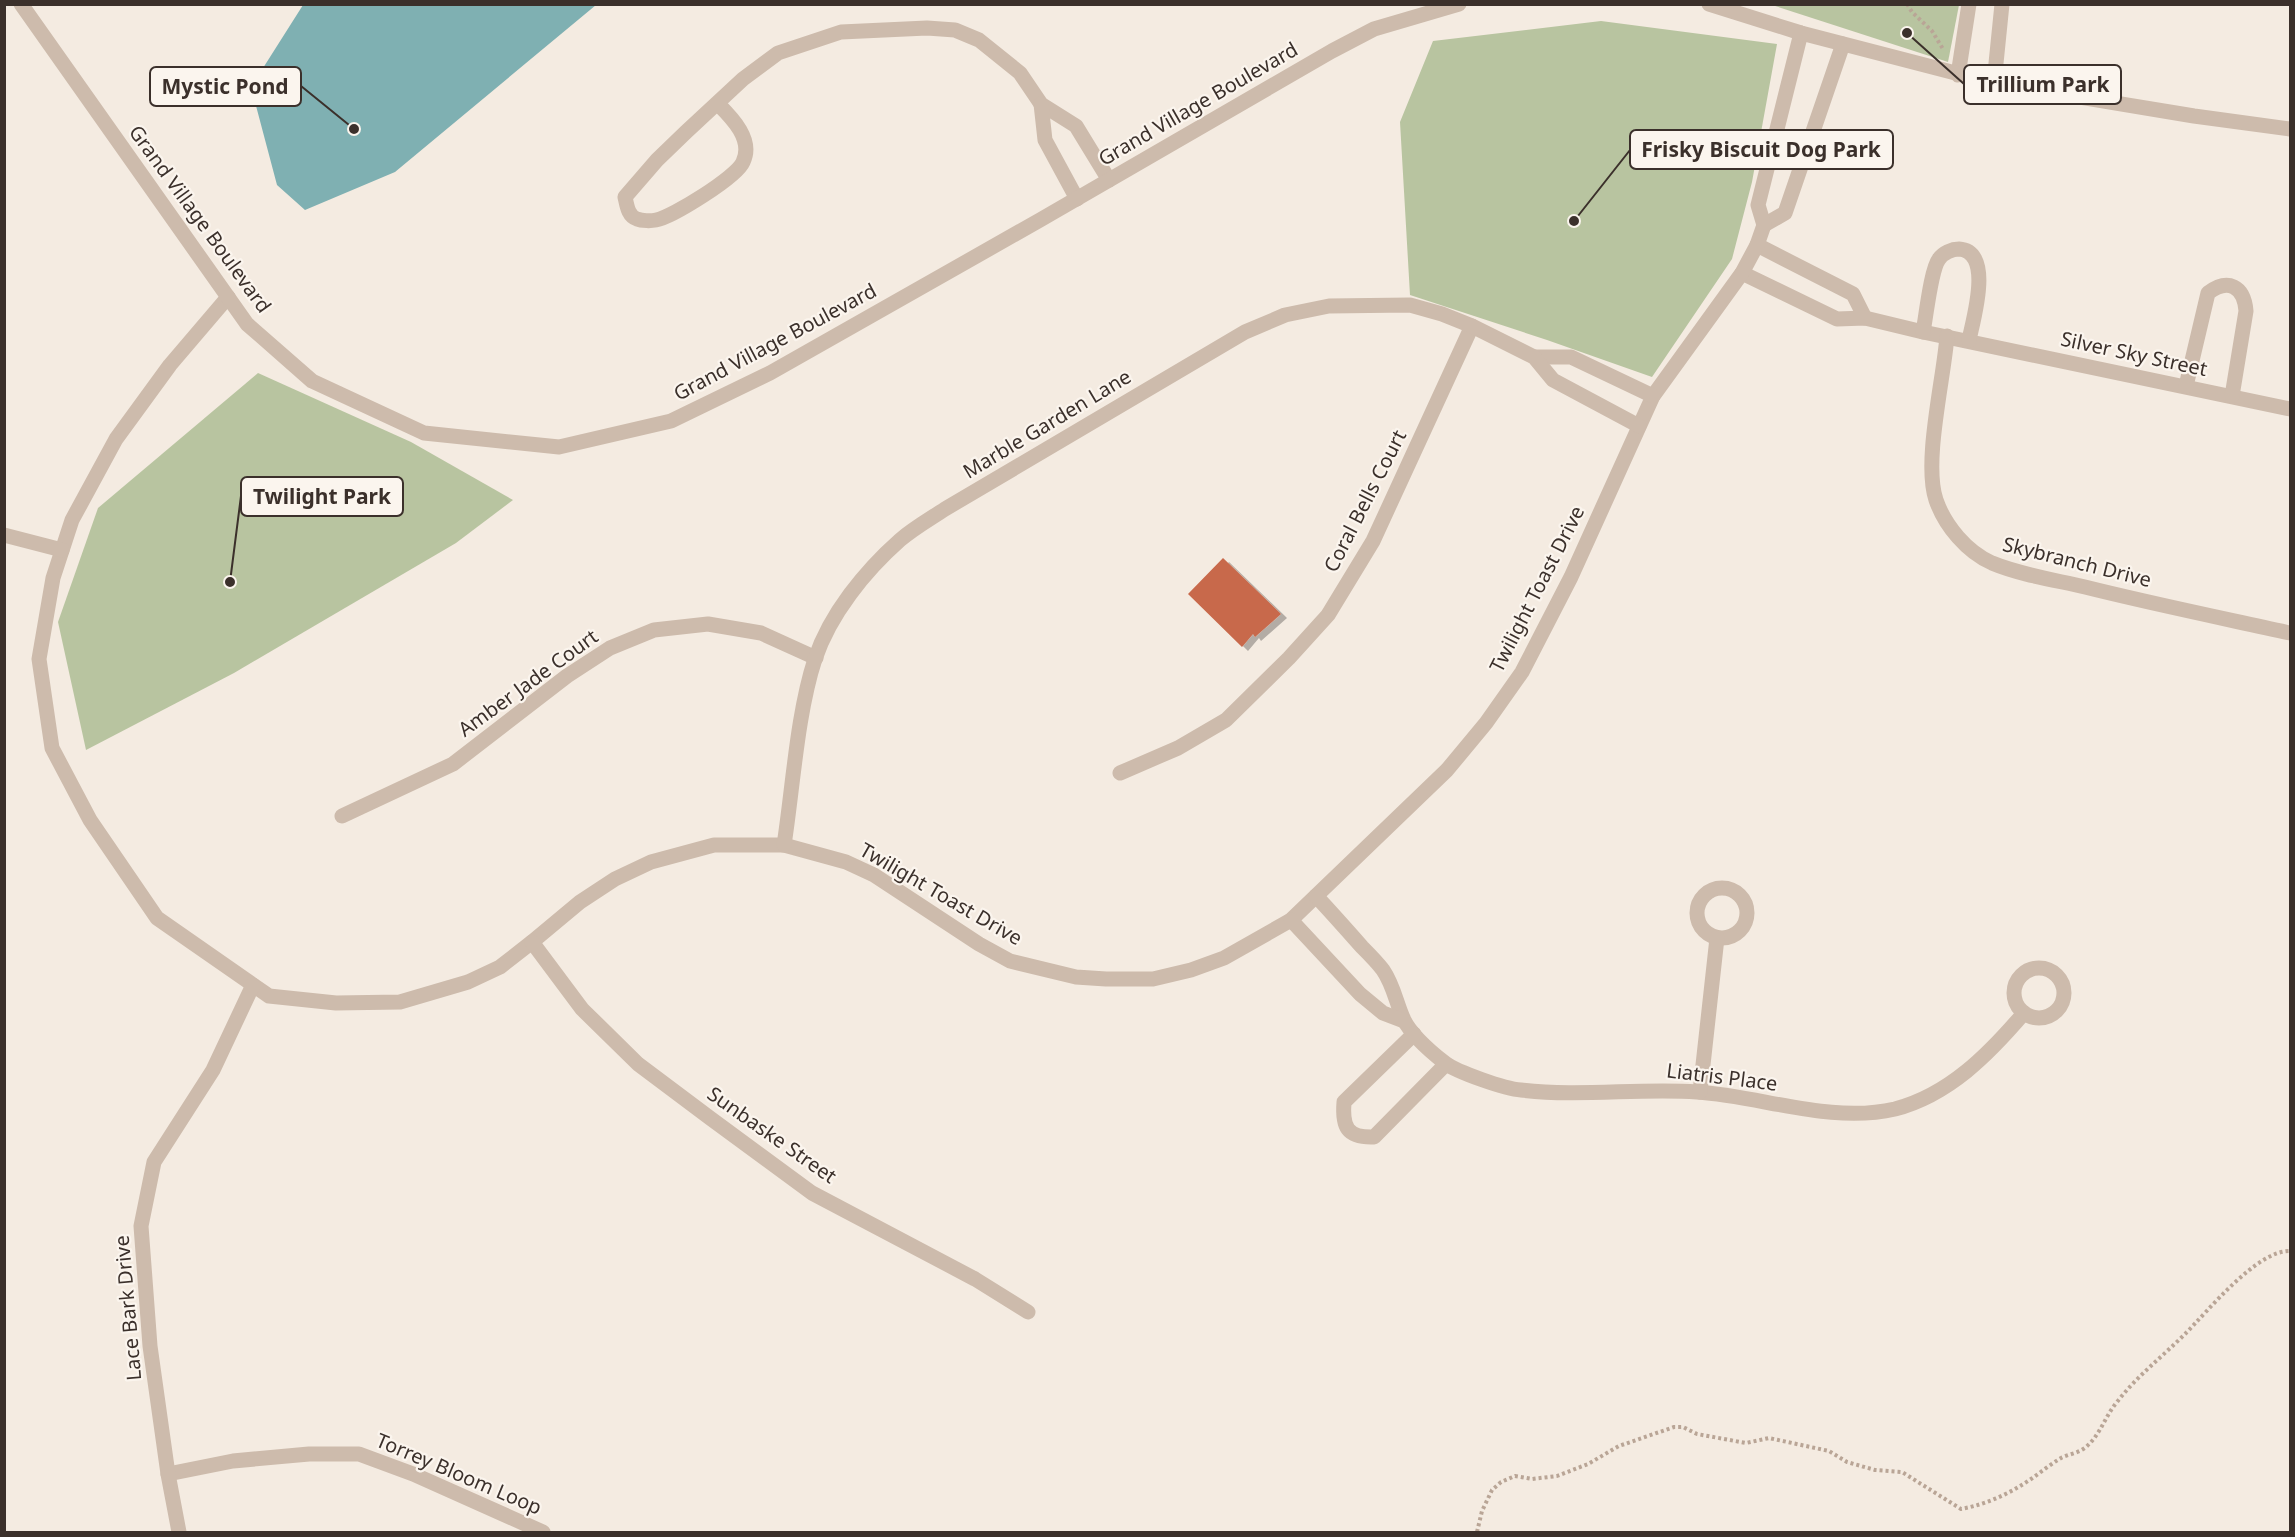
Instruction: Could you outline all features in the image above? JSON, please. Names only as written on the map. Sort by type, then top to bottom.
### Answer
[{"type":"street","name":"Grand Village Boulevard","points":[[21,4],[247,324],[312,381],[424,433],[559,447],[670,421],[770,373],[1077,199],[1296,71],[1374,29],[1459,4]]},
{"type":"street","points":[[1709,4],[1801,33],[1994,83],[2194,116],[2290,129]]},
{"type":"street","points":[[1958,75],[1969,4]]},
{"type":"street","points":[[1994,83],[2002,4]]},
{"type":"street","points":[[717,103],[736,122],[745,144],[744,163],[729,178],[676,213],[654,221],[637,219],[629,213],[625,197],[657,160],[717,103],[743,79],[778,53],[841,32],[927,28],[955,30],[979,40],[1020,73],[1041,104],[1076,126],[1109,180]]},
{"type":"street","name":"Twilight Toast Drive","points":[[228,297],[170,365],[116,439],[72,520],[53,578],[39,658],[52,748],[90,820],[157,918],[269,996],[336,1003],[400,1002],[468,982],[500,967],[580,902],[615,879],[651,862],[714,845],[784,845],[846,862],[874,875],[979,944],[1010,960],[1076,977],[1153,978],[1191,970],[1224,958],[1291,920],[1447,770],[1486,723],[1522,672],[1571,577],[1653,396],[1742,273],[1757,245],[1764,225],[1758,205],[1801,33]]},
{"type":"street","points":[[1764,225],[1785,213],[1843,44]]},
{"type":"street","points":[[1041,104],[1045,140],[1077,199]]},
{"type":"street","points":[[1757,245],[1853,294],[1865,318]]},
{"type":"street","points":[[1923,332],[1938,260],[1947,252],[1957,249],[1967,251],[1974,258],[1979,271],[1979,289],[1969,340]]},
{"type":"street","name":"Silver Sky Street","points":[[1742,273],[1837,319],[1865,318],[2290,409]]},
{"type":"street","points":[[2186,386],[2208,293],[2223,285],[2231,286],[2240,290],[2245,299],[2246,311],[2232,396]]},
{"type":"street","name":"Marble Garden Lane","points":[[784,845],[803,714],[816,658],[840,607],[868,571],[901,539],[945,509],[1245,332],[1285,315],[1329,306],[1410,305],[1472,326],[1534,357],[1553,380],[1639,426]]},
{"type":"street","name":"Coral Bells Court","points":[[1120,773],[1178,748],[1226,720],[1290,658],[1328,615],[1373,541],[1472,326]]},
{"type":"street","name":"Skybranch Drive","points":[[1947,336],[1933,443],[1936,499],[1957,537],[1973,551],[1991,563],[2015,570],[2290,633]]},
{"type":"street","name":"Marble Garden Lane","points":[[1534,357],[1571,357],[1653,396]]},
{"type":"street","points":[[4,535],[62,550]]},
{"type":"street","name":"Amber Jade Court","points":[[342,816],[453,764],[610,648],[654,630],[708,624],[761,633],[816,658]]},
{"type":"street","name":"Liatris Place","points":[[1316,896],[1383,970],[1395,992],[1404,1021],[1414,1034],[1446,1064],[1518,1090],[1700,1092],[1801,1108],[1848,1113],[1875,1112],[1919,1101],[1959,1078],[1978,1063],[2024,1013]]},
{"type":"street","name":"Liatris Place","points":[[1291,920],[1360,994],[1383,1013],[1404,1021]]},
{"type":"street","points":[[1700,1092],[1718,938]]},
{"type":"street","name":"Sunbaske Street","points":[[532,942],[590,1017],[638,1064],[710,1118],[812,1192],[975,1279],[1028,1311]]},
{"type":"street","name":"Lace Bark Drive","points":[[168,1474],[150,1346],[141,1226],[154,1162],[213,1070],[253,985]]},
{"type":"street","points":[[1414,1034],[1344,1102],[1342,1117],[1353,1134],[1360,1137],[1374,1137],[1446,1064]]},
{"type":"street","name":"Torrey Bloom Loop","points":[[168,1474],[233,1461],[309,1454],[359,1454],[413,1474],[543,1533]]},
{"type":"street","points":[[168,1474],[179,1533]]},
{"type":"path","points":[[1907,4],[1911,12],[1932,31],[1943,49]]},
{"type":"path","points":[[1478,1533],[1487,1500],[1492,1490],[1501,1482],[1515,1476],[1532,1479],[1557,1476],[1588,1464],[1619,1446],[1674,1427],[1683,1427],[1697,1434],[1746,1443],[1769,1438],[1829,1450],[1848,1461],[1875,1470],[1902,1472],[1961,1509],[1985,1505],[2030,1480],[2061,1458],[2084,1449],[2097,1437],[2114,1405],[2134,1381],[2184,1335],[2231,1284],[2269,1256],[2290,1251]]},
{"type":"green space","points":[[1772,5],[1959,5],[1948,62]]},
{"type":"green space","points":[[1601,21],[1777,44],[1752,182],[1732,259],[1652,377],[1410,295],[1400,122],[1433,41]]},
{"type":"green space","points":[[258,373],[411,442],[513,500],[456,543],[234,673],[86,750],[58,622],[98,508]]},
{"type":"water","points":[[303,5],[596,5],[395,172],[305,210],[277,185],[251,87]]},
{"type":"building","points":[[1223,558],[1281,614],[1255,637],[1253,634],[1242,647],[1188,594]]},
{"type":"place","name":"Trillium Park","points":[[1907,33]]},
{"type":"place","name":"Mystic Pond","points":[[354,129]]},
{"type":"place","name":"Frisky Biscuit Dog Park","points":[[1574,221]]},
{"type":"place","name":"Twilight Park","points":[[230,582]]}]
